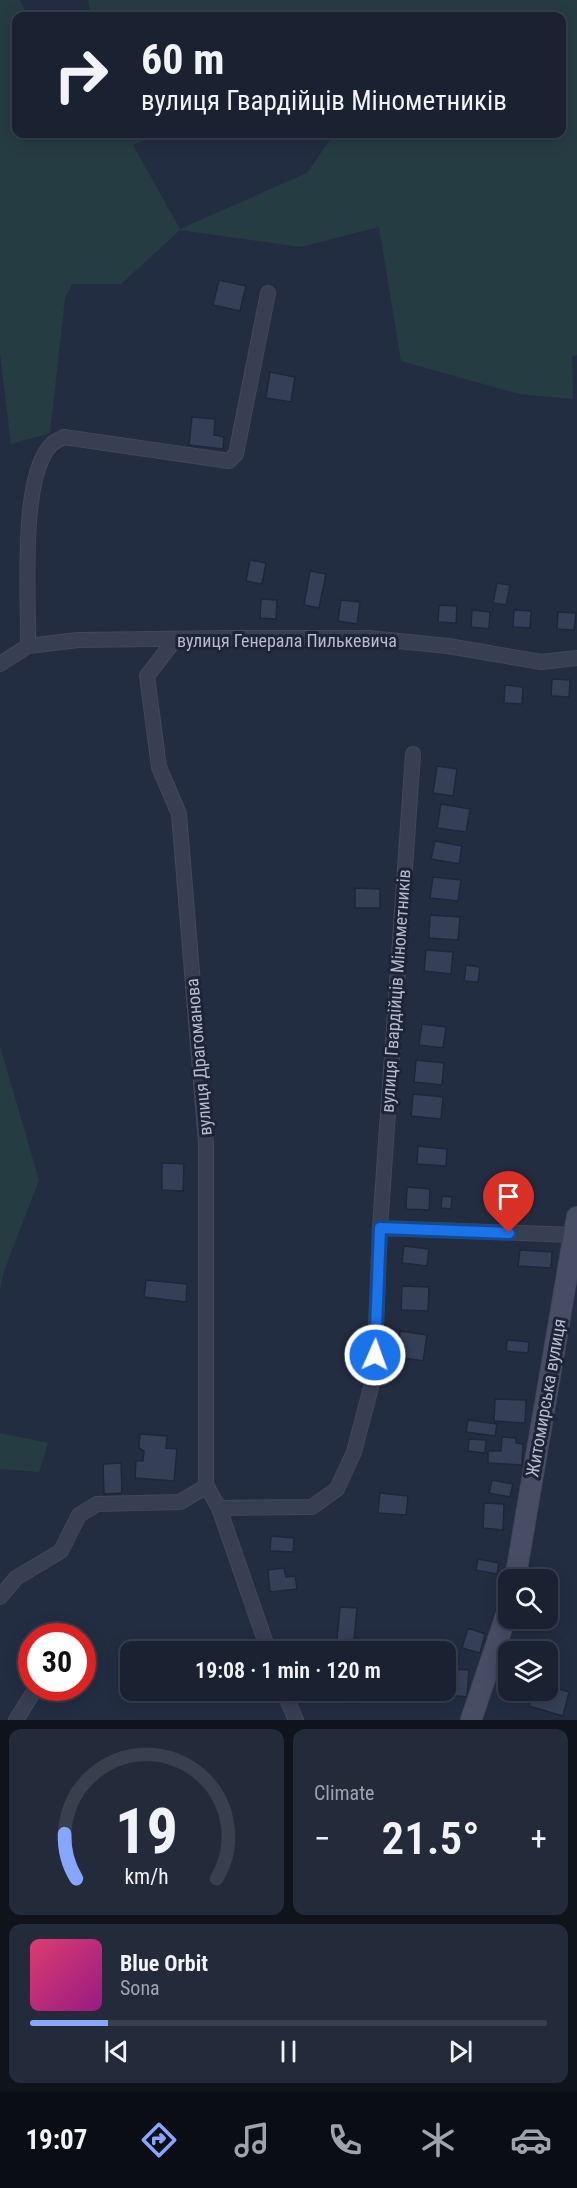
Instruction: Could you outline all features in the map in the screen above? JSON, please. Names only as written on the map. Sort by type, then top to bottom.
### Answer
[{"type":"main road","name":"Житомирська вулиця","points":[[517,1569],[575,1226]]},
{"type":"main road","points":[[471,1720],[502,1629]]},
{"type":"street","points":[[28,646],[30,506],[35,476],[51,444],[64,437],[229,461],[236,454],[268,293]]},
{"type":"street","name":"вулиця Генерала Пилькевича","points":[[0,664],[28,646],[78,640],[369,638],[448,646],[541,662],[577,658]]},
{"type":"street","name":"вулиця Драгоманова","points":[[174,641],[147,676],[159,767],[179,814],[206,1143],[207,1486],[219,1508],[266,1641]]},
{"type":"street","name":"вулиця Гвардійців Мінометників","points":[[219,1508],[312,1507],[337,1488],[354,1452],[374,1376],[380,1228],[413,754]]},
{"type":"street","points":[[380,1228],[575,1226]]},
{"type":"street","points":[[0,1597],[16,1578],[61,1551],[79,1515],[97,1504],[180,1502],[207,1486]]},
{"type":"street","points":[[16,1720],[28,1701]]},
{"type":"street","points":[[288,1701],[296,1720]]},
{"type":"shaded area","points":[[0,0],[20,0],[25,12],[12,12],[12,138],[149,138],[133,145],[180,229],[307,173],[331,138],[566,138],[566,12],[90,12],[88,0],[577,0],[577,355],[572,356],[573,399],[519,394],[401,361],[379,227],[301,247],[180,230],[121,284],[72,284],[65,298],[50,433],[11,444],[0,354]]},
{"type":"shaded area","points":[[0,1046],[39,1180],[4,1271],[0,1290]]},
{"type":"shaded area","points":[[0,1433],[48,1443],[39,1472],[0,1469]]},
{"type":"building","points":[[219,280],[246,286],[240,311],[213,305]]},
{"type":"building","points":[[270,372],[295,377],[291,402],[266,398]]},
{"type":"building","points":[[192,417],[215,419],[214,435],[224,437],[223,449],[189,445]]},
{"type":"building","points":[[250,560],[266,563],[262,584],[246,581]]},
{"type":"building","points":[[310,571],[326,574],[319,608],[304,605]]},
{"type":"building","points":[[497,583],[510,585],[506,605],[493,603]]},
{"type":"building","points":[[261,599],[277,600],[276,619],[260,618]]},
{"type":"building","points":[[341,600],[360,602],[357,624],[338,621]]},
{"type":"building","points":[[439,605],[457,606],[456,623],[438,622]]},
{"type":"building","points":[[472,610],[490,612],[489,629],[471,627]]},
{"type":"building","points":[[514,610],[531,611],[530,628],[513,627]]},
{"type":"building","points":[[558,612],[576,613],[574,630],[557,629]]},
{"type":"building","points":[[552,679],[570,680],[569,697],[551,696]]},
{"type":"building","points":[[505,685],[523,687],[522,704],[504,703]]},
{"type":"building","points":[[437,766],[457,769],[453,796],[433,793]]},
{"type":"building","points":[[441,804],[470,809],[466,832],[437,828]]},
{"type":"building","points":[[435,841],[462,846],[459,864],[431,859]]},
{"type":"building","points":[[433,877],[461,880],[458,901],[430,898]]},
{"type":"building","points":[[355,888],[380,889],[380,908],[355,908]]},
{"type":"building","points":[[430,915],[460,917],[458,940],[429,938]]},
{"type":"building","points":[[426,950],[453,952],[451,974],[424,971]]},
{"type":"building","points":[[466,965],[480,967],[478,982],[464,981]]},
{"type":"building","points":[[422,1024],[446,1027],[443,1048],[419,1045]]},
{"type":"building","points":[[416,1060],[444,1063],[442,1085],[414,1082]]},
{"type":"building","points":[[413,1094],[443,1097],[441,1119],[411,1116]]},
{"type":"building","points":[[418,1146],[447,1149],[446,1166],[417,1164]]},
{"type":"building","points":[[162,1163],[184,1164],[183,1191],[162,1190]]},
{"type":"building","points":[[407,1187],[430,1189],[429,1210],[406,1209]]},
{"type":"building","points":[[442,1196],[452,1197],[451,1209],[441,1208]]},
{"type":"building","points":[[404,1246],[429,1249],[427,1266],[402,1263]]},
{"type":"building","points":[[520,1250],[552,1252],[551,1268],[518,1266]]},
{"type":"building","points":[[146,1280],[187,1284],[186,1302],[144,1297]]},
{"type":"building","points":[[402,1286],[429,1287],[428,1311],[401,1310]]},
{"type":"building","points":[[400,1331],[427,1335],[423,1361],[397,1357]]},
{"type":"building","points":[[507,1340],[529,1342],[528,1353],[506,1351]]},
{"type":"building","points":[[495,1399],[526,1400],[525,1423],[494,1421]]},
{"type":"building","points":[[468,1420],[497,1424],[495,1436],[466,1432]]},
{"type":"building","points":[[140,1434],[167,1436],[166,1448],[177,1449],[174,1481],[135,1478],[136,1461],[143,1461],[144,1451],[139,1448]]},
{"type":"building","points":[[502,1437],[516,1438],[516,1443],[523,1444],[522,1465],[488,1463],[488,1451],[501,1451]]},
{"type":"building","points":[[469,1439],[486,1440],[485,1453],[468,1451]]},
{"type":"building","points":[[121,1463],[122,1493],[104,1494],[103,1464]]},
{"type":"building","points":[[492,1480],[513,1484],[510,1497],[489,1493]]},
{"type":"building","points":[[380,1493],[408,1496],[406,1515],[378,1513]]},
{"type":"building","points":[[484,1503],[504,1504],[503,1530],[483,1528]]},
{"type":"building","points":[[271,1536],[294,1538],[293,1552],[270,1551]]},
{"type":"building","points":[[478,1559],[499,1563],[497,1574],[476,1570]]},
{"type":"building","points":[[284,1568],[286,1577],[295,1576],[297,1589],[270,1592],[268,1570]]},
{"type":"building","points":[[340,1607],[357,1608],[354,1641],[337,1641]]},
{"type":"building","points":[[468,1628],[485,1634],[480,1653],[462,1648]]},
{"type":"building","points":[[456,1669],[469,1670],[467,1697],[456,1696]]},
{"type":"building","points":[[558,1689],[569,1692],[563,1716],[529,1706],[530,1701],[558,1701]]},
{"type":"route","points":[[375,1355],[380,1228],[509,1233]]}]
